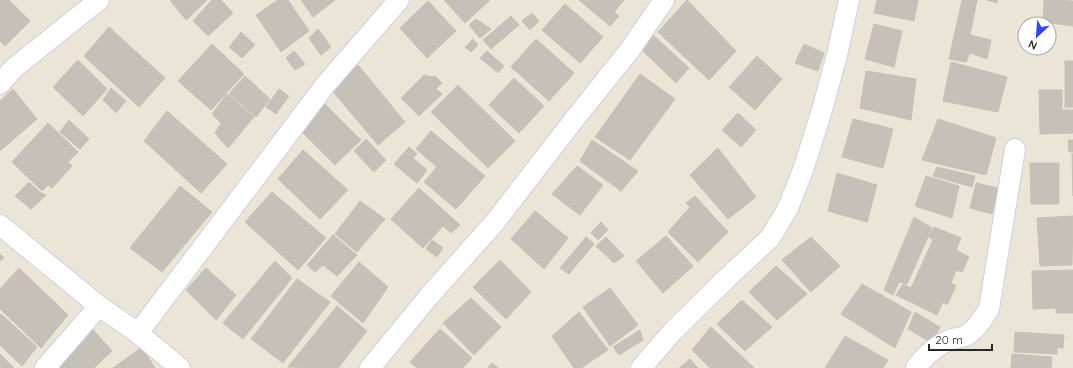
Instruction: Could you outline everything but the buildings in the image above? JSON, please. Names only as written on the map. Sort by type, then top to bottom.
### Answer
[{"type":"street","points":[[0,84],[14,68],[99,0]]},
{"type":"street","points":[[138,333],[326,84],[399,0]]},
{"type":"street","points":[[370,368],[430,295],[495,222],[629,51],[664,0]]},
{"type":"street","points":[[641,368],[673,331],[726,278],[770,238],[788,208],[803,170],[822,110],[850,0]]},
{"type":"street","points":[[916,368],[923,358],[937,347],[953,338],[966,336],[978,326],[988,309],[1014,149]]},
{"type":"street","points":[[0,225],[99,306],[138,333],[180,368]]},
{"type":"street","points":[[45,368],[99,306]]}]
